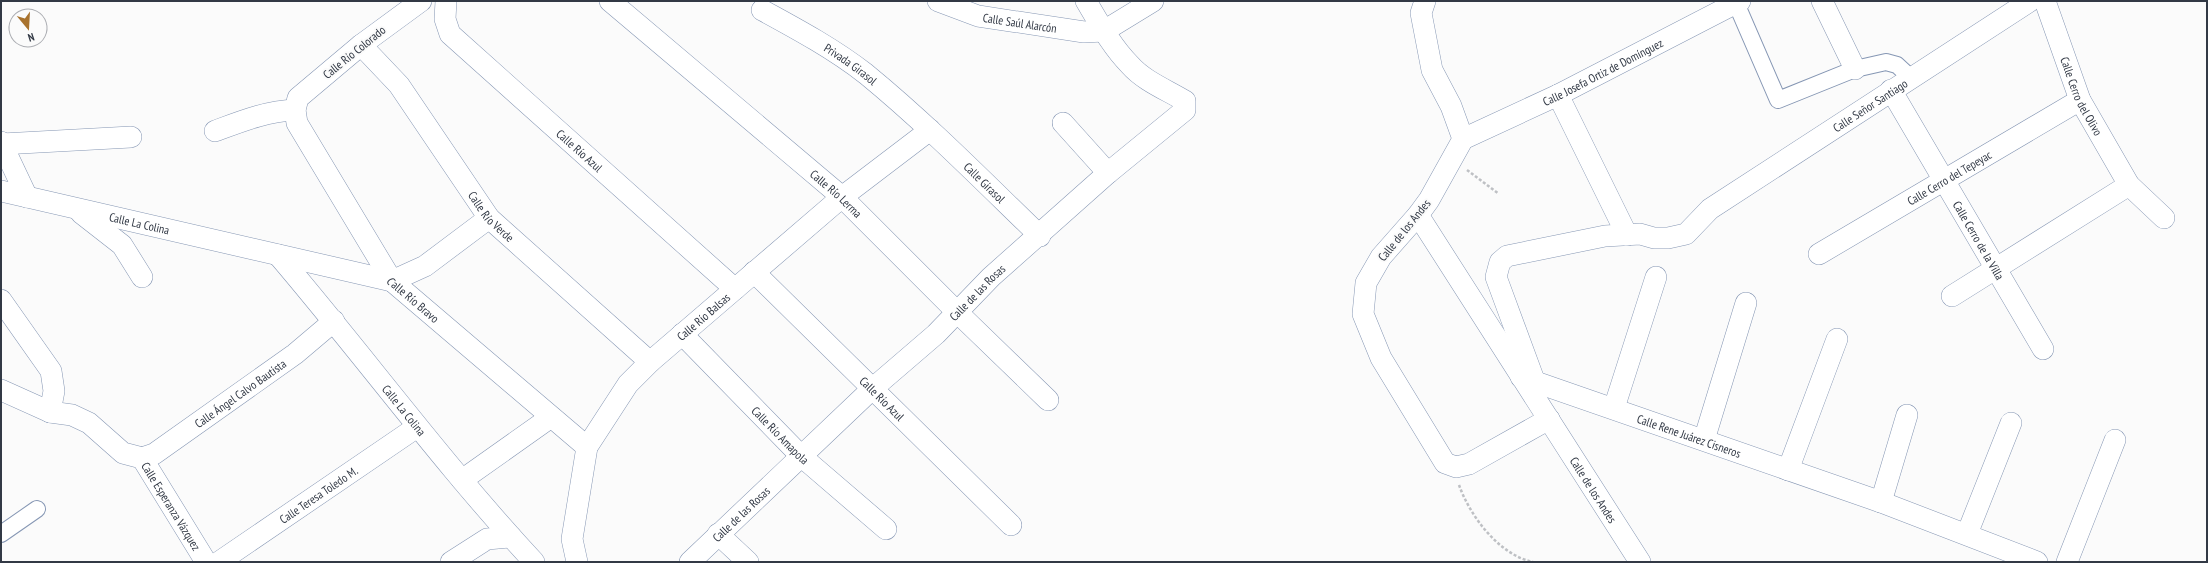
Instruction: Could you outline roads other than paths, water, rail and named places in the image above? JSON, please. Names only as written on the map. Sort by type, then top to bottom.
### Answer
[{"type":"street","name":"Calle Río Colorado","points":[[295,110],[298,98],[361,45],[421,1]]},
{"type":"street","name":"Calle Río Azul","points":[[446,1],[445,19],[450,34],[735,289]]},
{"type":"street","name":"Calle Río Lerma","points":[[610,1],[842,197],[956,312],[1048,400]]},
{"type":"street","name":"Calle Saúl Alarcón","points":[[938,1],[978,16],[1084,32],[1104,31]]},
{"type":"street","points":[[1086,1],[1104,31],[1153,1]]},
{"type":"street","points":[[1425,1],[1421,13],[1432,70],[1451,106],[1463,139]]},
{"type":"street","points":[[1822,1],[1855,69]]},
{"type":"street","name":"Calle Señor Santiago","points":[[1528,379],[1496,277],[1500,262],[1507,256],[1605,236],[1640,234],[1654,238],[1668,238],[1686,234],[1710,209],[2030,1]]},
{"type":"street","name":"Calle Cerro del Olivo","points":[[2045,1],[2080,100],[2129,185],[2164,218]]},
{"type":"street","points":[[1738,2],[1778,100],[1855,69],[1886,62],[1896,65],[1911,78]]},
{"type":"street","name":"Calle Josefa Ortiz de Domínguez","points":[[1463,139],[1558,95],[1738,2]]},
{"type":"street","name":"Privada Girasol","points":[[762,10],[812,38],[865,73],[930,130]]},
{"type":"street","name":"Calle de las Rosas","points":[[690,562],[872,389],[936,334],[991,277],[1040,236],[1108,173],[1185,110],[1185,101],[1152,82],[1130,66],[1104,31]]},
{"type":"street","name":"Calle Río Verde","points":[[361,45],[398,85],[489,218],[650,362]]},
{"type":"street","name":"Calle Cerro de la Villa","points":[[1891,90],[2043,349]]},
{"type":"street","points":[[1558,95],[1627,235]]},
{"type":"street","name":"Calle Cerro del Tepeyac","points":[[1819,254],[2080,100]]},
{"type":"street","points":[[215,131],[262,114],[295,110]]},
{"type":"street","name":"Calle Río Bravo","points":[[295,110],[297,123],[392,281],[586,447]]},
{"type":"street","points":[[1063,123],[1108,173]]},
{"type":"street","name":"Calle Río Balsas","points":[[577,562],[572,539],[586,447],[628,384],[682,334],[842,197],[930,130]]},
{"type":"street","name":"Calle Girasol","points":[[930,130],[1040,236]]},
{"type":"street","points":[[27,197],[2,143],[131,137]]},
{"type":"street","name":"Calle de los Andes","points":[[1463,139],[1418,216],[1382,256],[1366,283],[1363,314],[1381,358],[1445,463],[1456,467],[1469,464],[1549,419]]},
{"type":"street","points":[[1952,296],[1996,270],[2129,185]]},
{"type":"street","name":"Calle La Colina","points":[[1,191],[392,281]]},
{"type":"street","points":[[74,208],[122,245],[142,277]]},
{"type":"street","points":[[1418,216],[1528,379]]},
{"type":"street","points":[[392,281],[424,266],[489,218]]},
{"type":"street","name":"Calle La Colina","points":[[278,255],[334,321],[417,427],[534,562]]},
{"type":"street","name":"Calle Río Azul","points":[[754,272],[1011,525]]},
{"type":"street","points":[[1614,408],[1656,277]]},
{"type":"street","points":[[1,300],[51,371],[54,391],[50,412]]},
{"type":"street","points":[[1704,440],[1746,303]]},
{"type":"street","name":"Calle Ángel Calvo Bautista","points":[[142,458],[154,454],[295,354],[334,321]]},
{"type":"street","name":"Calle Río Amapola","points":[[682,334],[801,456],[886,529]]},
{"type":"street","points":[[1788,470],[1837,339]]},
{"type":"street","name":"Calle de los Andes","points":[[1528,379],[1549,419],[1640,562]]},
{"type":"street","name":"Calle Rene Juárez Cisneros","points":[[1528,379],[1881,502],[2037,562]]},
{"type":"street","name":"Calle Esperanza Vázquez","points":[[1,390],[50,412],[72,415],[89,423],[123,453],[142,458],[206,562]]},
{"type":"street","points":[[1881,502],[1907,414]]},
{"type":"street","points":[[462,480],[551,417]]},
{"type":"street","points":[[1967,534],[2011,423]]},
{"type":"street","name":"Calle Teresa Toledo M.","points":[[219,562],[417,427]]},
{"type":"street","points":[[2067,562],[2116,440]]},
{"type":"street","points":[[1,534],[37,509]]},
{"type":"street","points":[[718,534],[748,562]]},
{"type":"street","points":[[451,562],[487,539],[511,537]]}]
